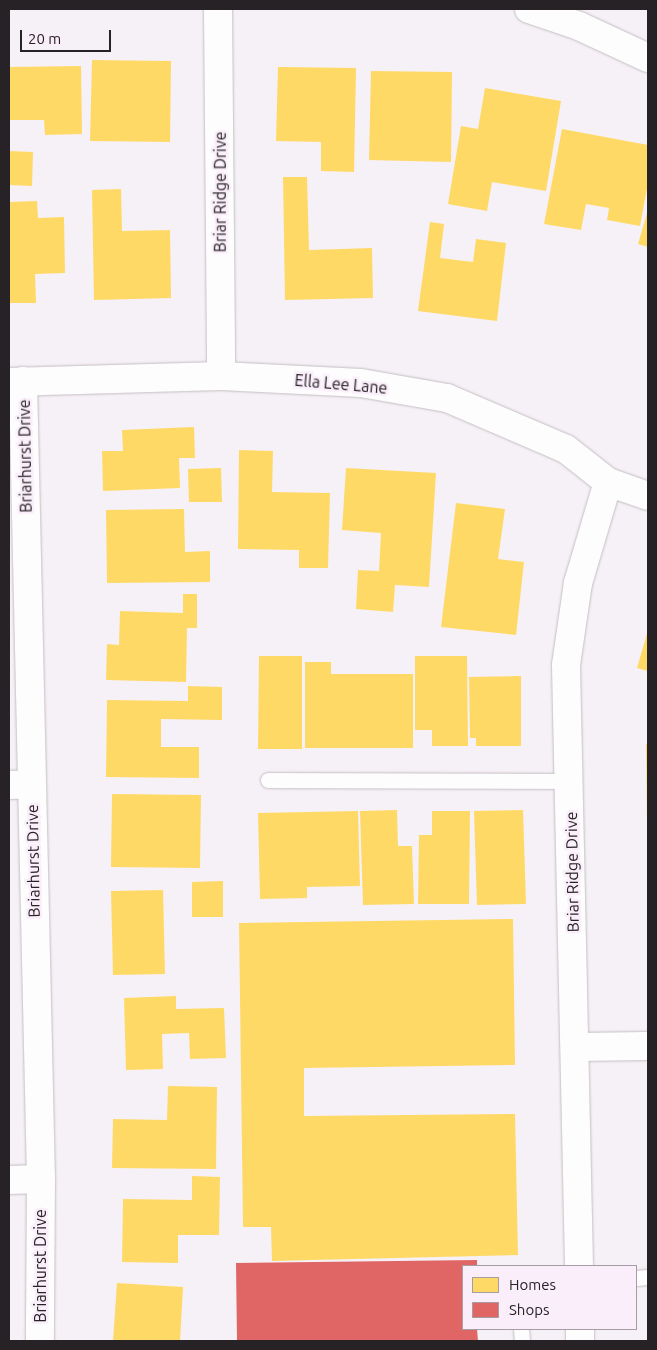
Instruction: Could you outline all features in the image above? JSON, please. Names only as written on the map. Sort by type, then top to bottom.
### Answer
[{"type":"street","name":"Briar Ridge Drive","points":[[218,9],[221,376]]},
{"type":"street","points":[[529,9],[648,58]]},
{"type":"street","name":"Ella Lee Lane","points":[[16,381],[221,376],[360,383],[447,398],[566,450],[608,482],[648,496]]},
{"type":"street","name":"Briarhurst Drive","points":[[16,381],[20,785],[40,1179],[40,1341]]},
{"type":"street","name":"Briar Ridge Drive","points":[[579,1265],[576,1047],[566,665],[578,583],[608,482]]},
{"type":"street","points":[[576,1047],[648,1046]]},
{"type":"street","points":[[9,1180],[40,1179]]},
{"type":"lane","points":[[268,780],[570,781]]},
{"type":"building: Homes","points":[[92,60],[171,61],[170,142],[90,141]]},
{"type":"building: Homes","points":[[81,66],[82,134],[45,135],[44,120],[9,120],[9,67]]},
{"type":"building: Homes","points":[[278,67],[356,68],[354,172],[321,171],[321,142],[276,141]]},
{"type":"building: Homes","points":[[371,71],[452,72],[451,162],[369,160]]},
{"type":"building: Homes","points":[[485,88],[561,101],[546,191],[492,182],[487,211],[448,204],[461,126],[478,129]]},
{"type":"building: Homes","points":[[562,129],[648,145],[648,183],[640,226],[607,220],[609,208],[586,204],[581,230],[544,224]]},
{"type":"building: Homes","points":[[9,151],[33,152],[32,186],[9,185]]},
{"type":"building: Homes","points":[[283,177],[307,177],[309,250],[372,248],[373,298],[285,300]]},
{"type":"building: Homes","points":[[121,189],[122,231],[170,230],[171,298],[94,300],[92,190]]},
{"type":"building: Homes","points":[[37,201],[38,218],[64,217],[65,273],[35,274],[36,303],[9,303],[9,202]]},
{"type":"building: Homes","points":[[648,210],[648,247],[638,244]]},
{"type":"building: Homes","points":[[430,222],[444,224],[440,258],[473,262],[476,239],[506,243],[497,321],[418,311]]},
{"type":"building: Homes","points":[[194,427],[195,458],[179,458],[180,488],[103,491],[102,451],[123,451],[122,430]]},
{"type":"building: Homes","points":[[239,450],[273,451],[272,492],[330,493],[328,568],[299,568],[299,550],[238,549]]},
{"type":"building: Homes","points":[[221,468],[222,502],[189,502],[188,469]]},
{"type":"building: Homes","points":[[346,468],[436,473],[429,587],[395,585],[393,612],[356,609],[358,570],[379,571],[381,533],[342,530]]},
{"type":"building: Homes","points":[[456,503],[505,509],[498,559],[524,562],[516,635],[441,627]]},
{"type":"building: Homes","points":[[184,509],[185,552],[210,551],[210,582],[107,583],[106,510]]},
{"type":"building: Homes","points":[[183,594],[197,594],[197,628],[187,628],[186,682],[106,680],[107,644],[119,645],[120,611],[183,613]]},
{"type":"building: Homes","points":[[648,630],[648,671],[637,668]]},
{"type":"building: Homes","points":[[259,656],[302,656],[302,749],[258,749]]},
{"type":"building: Homes","points":[[415,656],[467,656],[468,746],[432,746],[432,730],[415,730]]},
{"type":"building: Homes","points":[[305,662],[331,662],[331,674],[413,674],[413,748],[305,748]]},
{"type":"building: Homes","points":[[521,676],[521,746],[476,746],[476,738],[470,738],[469,677]]},
{"type":"building: Homes","points":[[188,686],[222,687],[222,720],[161,719],[161,747],[199,747],[199,778],[106,777],[107,700],[188,701]]},
{"type":"building: Homes","points":[[646,744],[648,744],[648,821],[647,821]]},
{"type":"building: Homes","points":[[112,794],[201,795],[200,868],[111,867]]},
{"type":"building: Homes","points":[[397,810],[398,846],[412,846],[414,904],[363,905],[360,811]]},
{"type":"building: Homes","points":[[523,810],[526,904],[477,905],[474,811]]},
{"type":"building: Homes","points":[[358,811],[360,886],[307,887],[307,898],[260,899],[258,813]]},
{"type":"building: Homes","points":[[432,811],[470,811],[469,904],[418,904],[419,835],[432,835]]},
{"type":"building: Homes","points":[[223,881],[223,917],[192,917],[192,882]]},
{"type":"building: Homes","points":[[163,890],[165,974],[113,975],[111,891]]},
{"type":"building: Homes","points":[[513,919],[515,1065],[304,1068],[304,1116],[515,1114],[518,1255],[272,1261],[271,1227],[243,1227],[239,923]]},
{"type":"building: Homes","points":[[176,996],[176,1009],[224,1008],[226,1058],[190,1059],[189,1033],[162,1034],[163,1069],[126,1070],[124,998]]},
{"type":"building: Homes","points":[[168,1086],[217,1087],[216,1169],[112,1168],[113,1119],[167,1120]]},
{"type":"building: Homes","points":[[192,1176],[220,1177],[219,1235],[178,1235],[178,1263],[122,1262],[123,1199],[192,1200]]},
{"type":"building: Homes","points":[[117,1283],[183,1287],[180,1341],[113,1341]]},
{"type":"building: Shops","points":[[477,1260],[477,1265],[462,1265],[462,1330],[477,1330],[478,1341],[237,1341],[236,1263]]}]
